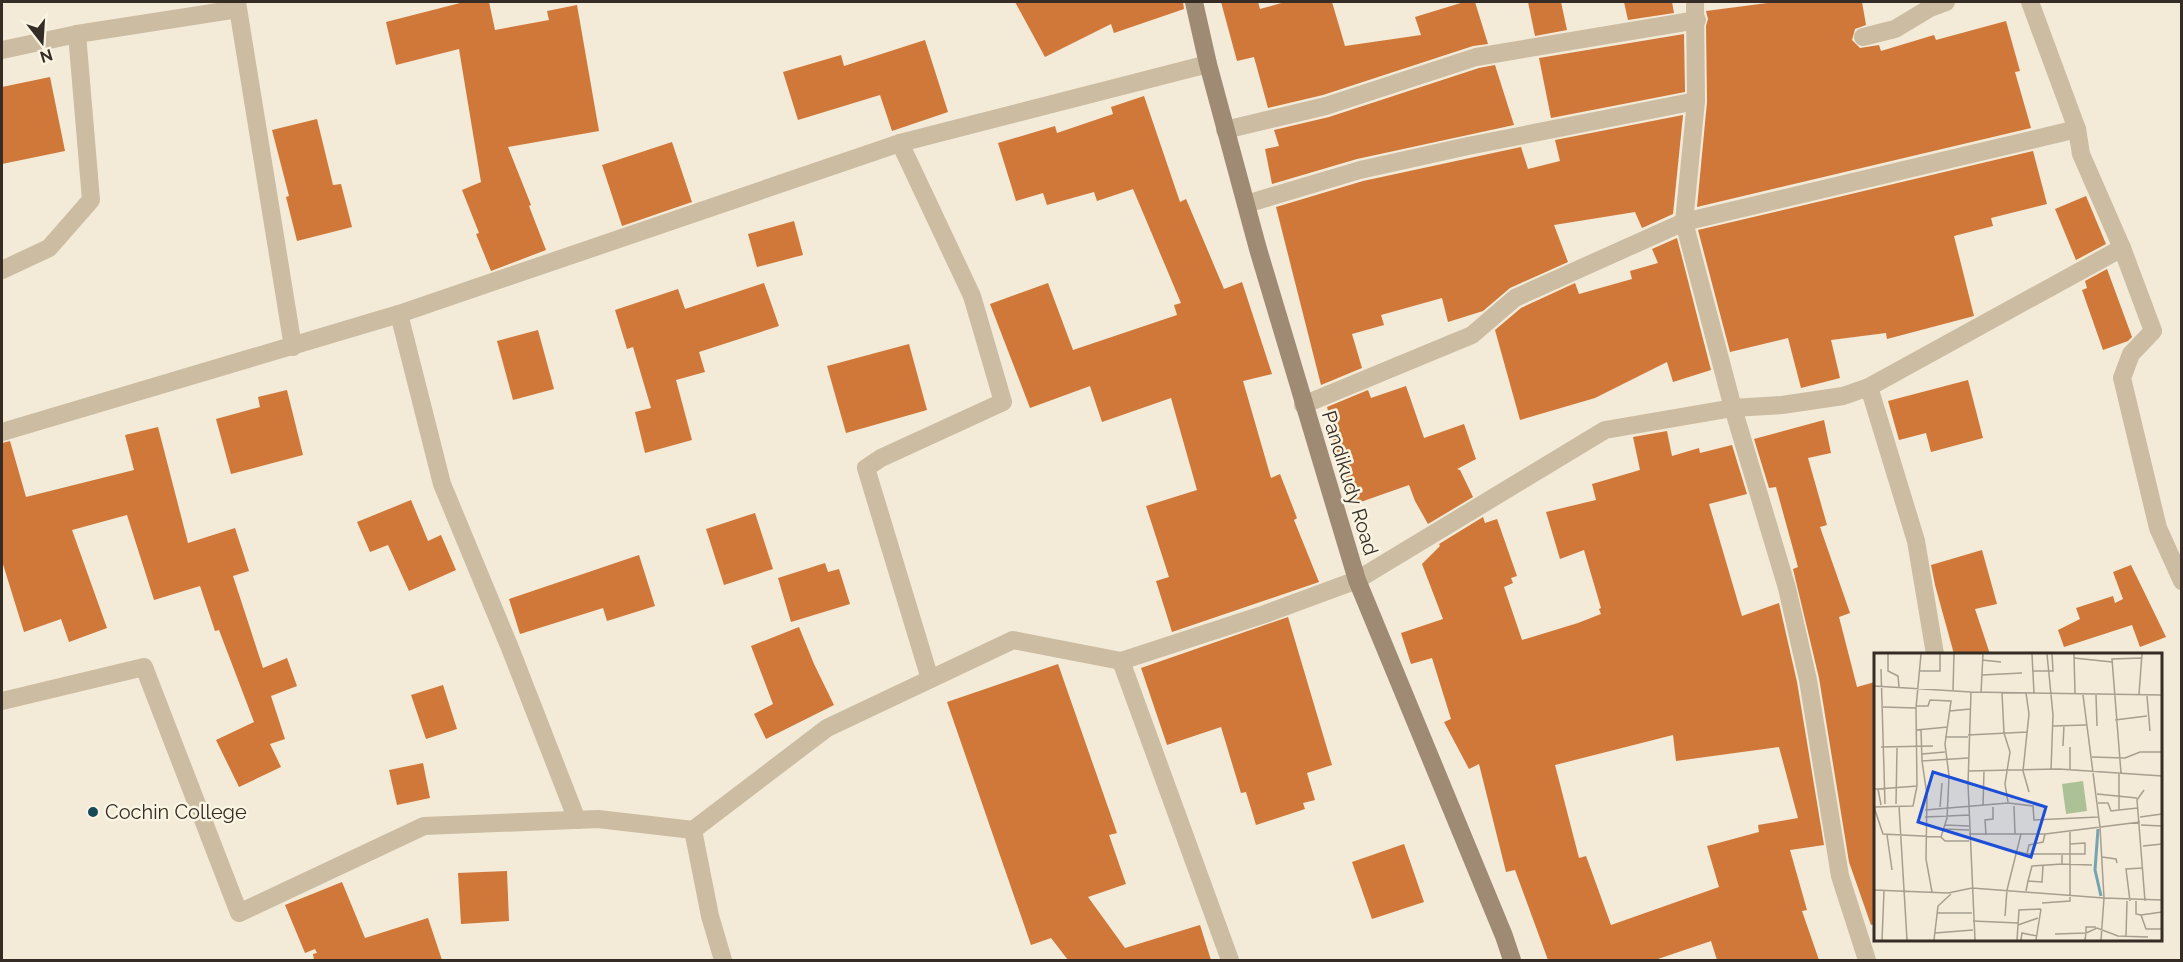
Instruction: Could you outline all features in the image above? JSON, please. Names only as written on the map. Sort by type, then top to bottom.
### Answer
[{"type":"street","name":"Pandikudy Road","points":[[1194,2],[1208,64],[1246,204],[1303,405],[1357,580],[1512,960]]},
{"type":"street","points":[[1695,2],[1697,20],[1696,101],[1684,222],[1733,408],[1787,588],[1808,680],[1840,876],[1867,960]]},
{"type":"street","points":[[1863,37],[1895,29],[1930,8],[1946,2]]},
{"type":"street","points":[[2030,2],[2077,129],[2081,154],[2122,248],[2153,331],[2131,354],[2121,378],[2158,528],[2181,581]]},
{"type":"street","points":[[2,51],[77,34],[238,5],[293,347]]},
{"type":"street","points":[[1226,130],[1326,106],[1476,57],[1697,20]]},
{"type":"street","points":[[2,270],[49,248],[91,200],[77,34]]},
{"type":"street","points":[[2,432],[399,314],[900,143],[1208,64]]},
{"type":"street","points":[[1246,204],[1360,170],[1696,101]]},
{"type":"street","points":[[1303,405],[1472,334],[1515,298],[1684,222],[2077,129]]},
{"type":"street","points":[[900,143],[972,296],[1003,402],[881,458],[866,468],[930,679]]},
{"type":"street","points":[[2,701],[144,668],[239,913],[424,826],[598,819],[693,830],[827,728],[1013,640],[1121,661],[1265,614],[1357,580],[1605,430],[1733,408],[1782,405],[1843,396],[1869,387],[2122,248]]},
{"type":"street","points":[[399,314],[442,484],[510,648],[577,820]]},
{"type":"street","points":[[1869,387],[1916,541],[1935,653]]},
{"type":"street","points":[[1121,661],[1230,960]]},
{"type":"street","points":[[693,830],[710,916],[723,960]]},
{"type":"building","points":[[464,2],[489,2],[495,30],[549,20],[547,11],[577,5],[599,131],[508,147],[546,250],[491,271],[462,190],[481,182],[459,49],[396,65],[386,22]]},
{"type":"building","points":[[1015,2],[1183,2],[1184,9],[1114,33],[1111,24],[1045,57]]},
{"type":"building","points":[[1221,2],[1258,2],[1260,9],[1285,2],[1332,2],[1345,46],[1421,35],[1415,17],[1464,2],[1475,2],[1488,44],[1473,46],[1323,95],[1268,108],[1254,57],[1237,61]]},
{"type":"building","points":[[1528,2],[1561,2],[1567,30],[1535,36]]},
{"type":"building","points":[[1624,2],[1672,2],[1674,13],[1628,20]]},
{"type":"building","points":[[1775,2],[1862,2],[1866,25],[1855,29],[1852,40],[1860,48],[1879,45],[1881,51],[1934,35],[1936,40],[2006,21],[2020,71],[2015,72],[2031,128],[1697,207],[1707,102],[1706,26],[1708,19],[1706,11]]},
{"type":"building","points":[[1684,34],[1685,92],[1551,118],[1539,58]]},
{"type":"building","points":[[925,40],[948,112],[892,131],[880,95],[798,120],[783,72],[841,55],[844,66]]},
{"type":"building","points":[[1495,65],[1514,125],[1357,159],[1272,184],[1265,149],[1279,146],[1274,130],[1329,117],[1479,68]]},
{"type":"building","points":[[50,77],[65,151],[2,164],[2,87]]},
{"type":"building","points":[[1144,96],[1180,202],[1186,199],[1224,289],[1242,282],[1272,374],[1243,381],[1271,478],[1280,474],[1297,518],[1294,520],[1319,582],[1172,632],[1156,581],[1169,577],[1146,506],[1197,490],[1171,398],[1102,422],[1090,386],[1030,408],[990,304],[1048,283],[1073,350],[1177,315],[1174,305],[1181,303],[1133,189],[1097,201],[1094,192],[1047,205],[1043,193],[1016,201],[998,143],[1055,126],[1057,133],[1113,114],[1111,107]]},
{"type":"building","points":[[1683,115],[1673,214],[1642,228],[1635,212],[1554,225],[1568,262],[1510,288],[1483,311],[1448,322],[1442,298],[1381,315],[1384,325],[1352,334],[1362,368],[1321,385],[1276,207],[1363,181],[1521,147],[1528,169],[1560,161],[1555,140]]},
{"type":"building","points":[[317,119],[333,185],[341,184],[352,227],[297,241],[286,197],[289,196],[272,130]]},
{"type":"building","points":[[672,142],[692,202],[622,226],[602,165]]},
{"type":"building","points":[[2033,151],[2047,204],[1991,218],[1993,226],[1954,236],[1974,316],[1887,339],[1886,333],[1831,340],[1840,378],[1801,388],[1788,338],[1730,352],[1698,230]]},
{"type":"building","points":[[2086,196],[2106,244],[2076,260],[2055,209]]},
{"type":"building","points":[[794,221],[803,255],[757,267],[748,234]]},
{"type":"building","points":[[1677,238],[1711,370],[1673,382],[1667,362],[1595,398],[1520,420],[1495,330],[1521,308],[1575,283],[1579,294],[1632,279],[1630,271],[1658,263],[1652,249]]},
{"type":"building","points":[[2107,269],[2132,337],[2128,341],[2103,350],[2082,290],[2087,288],[2085,281]]},
{"type":"building","points":[[764,283],[779,326],[699,352],[705,372],[676,380],[692,440],[645,453],[635,412],[651,408],[633,347],[627,349],[615,310],[678,289],[685,309]]},
{"type":"building","points":[[538,330],[554,389],[513,400],[497,341]]},
{"type":"building","points":[[909,344],[927,410],[846,433],[827,366]]},
{"type":"building","points":[[1968,380],[1983,438],[1931,452],[1926,433],[1899,440],[1888,401]]},
{"type":"building","points":[[1406,386],[1424,438],[1464,424],[1476,459],[1457,469],[1460,470],[1473,497],[1428,524],[1409,485],[1355,504],[1327,423],[1331,422],[1327,407],[1368,390],[1371,398]]},
{"type":"building","points":[[287,390],[303,455],[231,474],[216,419],[260,407],[258,397]]},
{"type":"building","points":[[1824,420],[1831,453],[1808,458],[1827,525],[1820,527],[1850,613],[1839,617],[1857,687],[1874,682],[1874,924],[1871,925],[1849,862],[1819,678],[1793,569],[1798,567],[1776,487],[1769,488],[1754,439]]},
{"type":"building","points":[[158,427],[188,543],[235,528],[249,571],[233,576],[263,668],[287,658],[297,686],[271,696],[285,739],[270,744],[281,767],[239,787],[216,740],[254,722],[219,630],[215,631],[200,586],[154,600],[127,515],[72,530],[107,628],[69,642],[61,619],[24,632],[2,561],[2,443],[10,441],[26,497],[134,470],[125,435]]},
{"type":"building","points":[[1667,431],[1672,456],[1699,448],[1700,453],[1732,445],[1747,494],[1709,504],[1742,616],[1779,603],[1797,682],[1824,845],[1790,850],[1807,910],[1802,911],[1819,960],[1717,960],[1711,941],[1655,960],[1548,960],[1515,870],[1506,872],[1479,764],[1469,769],[1444,722],[1451,719],[1432,658],[1411,664],[1401,633],[1443,619],[1422,564],[1440,546],[1439,544],[1483,517],[1485,523],[1497,519],[1517,576],[1511,578],[1513,583],[1504,587],[1522,640],[1601,614],[1584,550],[1560,559],[1546,512],[1596,500],[1592,484],[1640,470],[1633,437]],"holes":[[[1673,735],[1676,761],[1779,747],[1798,818],[1758,825],[1759,832],[1707,846],[1719,887],[1611,925],[1586,856],[1579,858],[1555,765]]]},
{"type":"building","points":[[411,500],[428,541],[441,535],[456,570],[409,591],[388,545],[370,552],[357,522]]},
{"type":"building","points":[[755,513],[773,569],[724,585],[706,529]]},
{"type":"building","points":[[1982,550],[1997,604],[1975,609],[1990,653],[1954,653],[1931,565]]},
{"type":"building","points":[[639,555],[655,606],[607,621],[603,608],[520,634],[509,599]]},
{"type":"building","points":[[825,563],[828,572],[839,569],[850,604],[791,622],[778,578]]},
{"type":"building","points":[[2131,565],[2166,637],[2140,647],[2132,625],[2064,647],[2058,630],[2080,619],[2076,608],[2113,596],[2115,603],[2123,599],[2113,572]]},
{"type":"building","points":[[1288,617],[1332,765],[1307,773],[1315,800],[1303,803],[1305,809],[1256,825],[1246,792],[1241,793],[1221,727],[1167,745],[1141,668]]},
{"type":"building","points":[[799,627],[834,705],[766,739],[754,714],[773,704],[751,646]]},
{"type":"building","points":[[1058,664],[1117,833],[1109,835],[1126,884],[1088,897],[1125,948],[1200,925],[1211,960],[1068,960],[1051,938],[1031,945],[947,702]]},
{"type":"building","points":[[443,685],[457,729],[426,739],[411,695]]},
{"type":"building","points":[[423,763],[430,798],[397,805],[389,770]]},
{"type":"building","points":[[1404,844],[1424,902],[1372,919],[1352,862]]},
{"type":"building","points":[[507,871],[509,921],[461,924],[458,873]]},
{"type":"building","points":[[342,882],[365,938],[428,918],[442,960],[314,960],[313,954],[317,953],[315,949],[305,953],[285,905]]},
{"type":"place","name":"Cochin College","points":[[93,812]]}]
